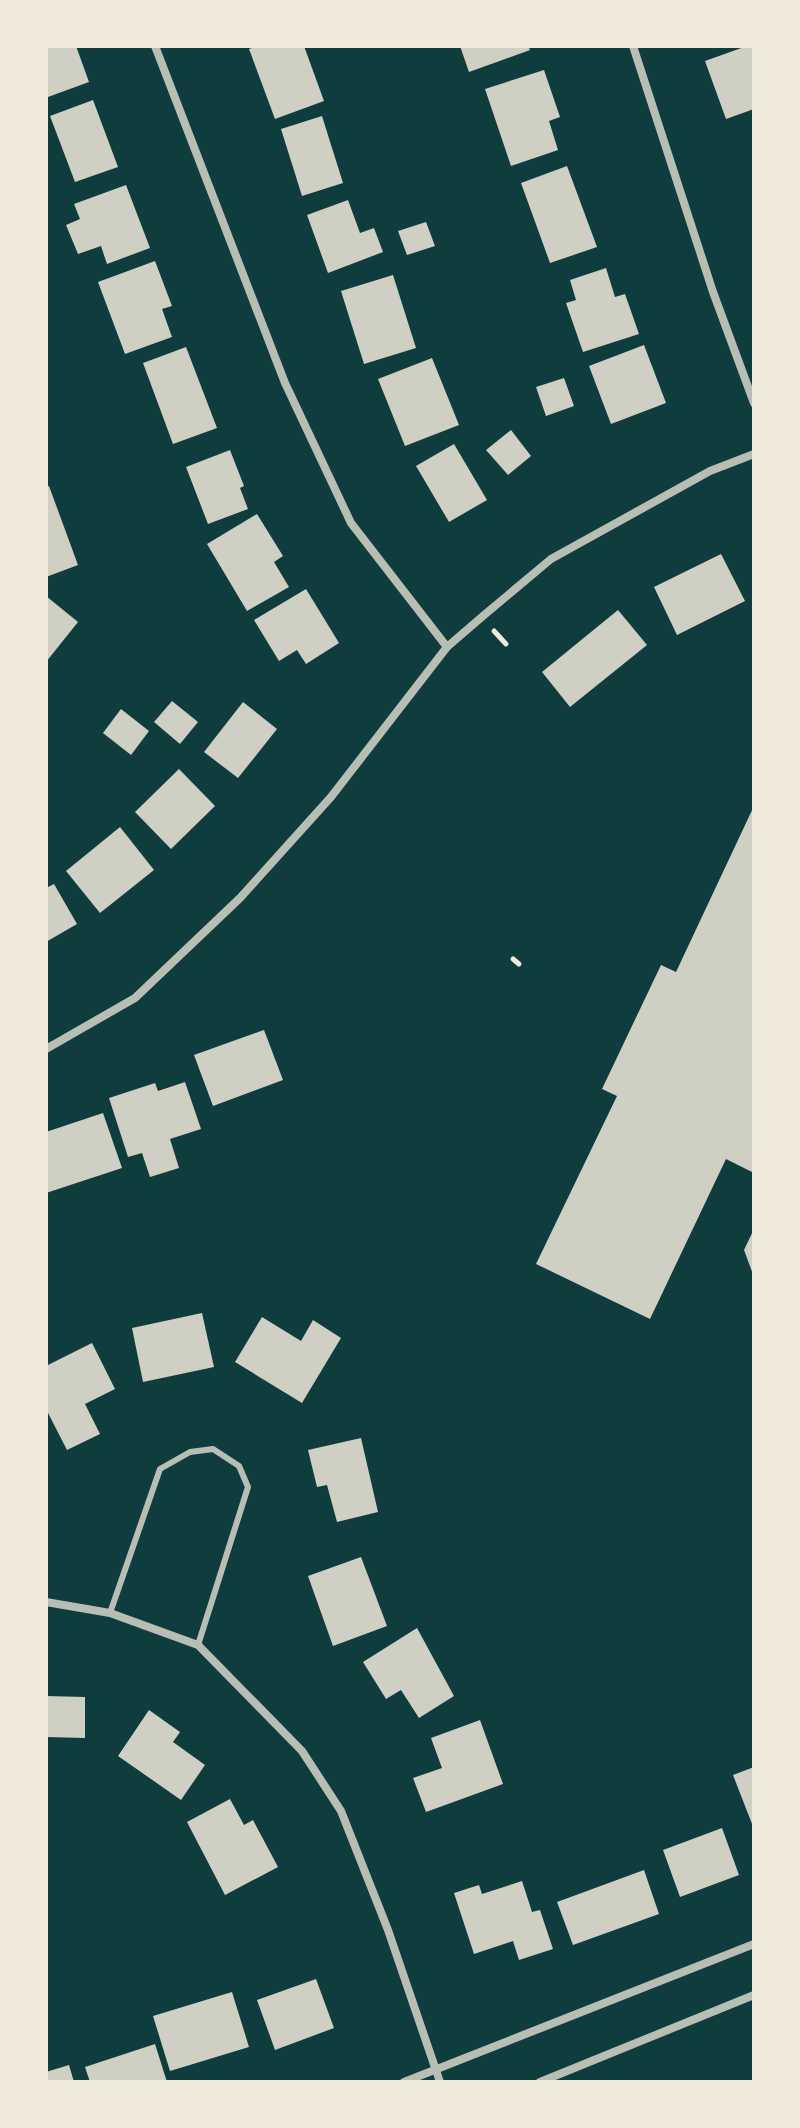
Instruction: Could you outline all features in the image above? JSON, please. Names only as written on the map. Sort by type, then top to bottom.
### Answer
[{"type":"street","points":[[155,46],[285,383],[351,523],[447,647]]},
{"type":"street","points":[[633,46],[713,292],[754,403]]},
{"type":"street","points":[[46,1049],[135,998],[240,898],[331,797],[447,647],[551,559],[710,471],[754,454]]},
{"type":"street","points":[[46,1602],[110,1613],[198,1645],[302,1751],[341,1811],[388,1930],[440,2082]]},
{"type":"street","points":[[404,2082],[754,1944]]},
{"type":"street","points":[[540,2082],[754,1995]]},
{"type":"lane","points":[[110,1613],[160,1469],[190,1452],[213,1449],[239,1466],[248,1487],[198,1645]]},
{"type":"path","points":[[491,627],[506,644]]},
{"type":"path","points":[[513,959],[519,964]]},
{"type":"building","points":[[46,46],[76,46],[89,82],[48,97]]},
{"type":"building","points":[[257,46],[304,46],[324,101],[275,119],[249,49]]},
{"type":"building","points":[[460,46],[528,46],[530,50],[469,72]]},
{"type":"building","points":[[754,46],[754,109],[726,119],[705,61]]},
{"type":"building","points":[[544,70],[560,117],[549,121],[558,150],[511,166],[485,89]]},
{"type":"building","points":[[93,100],[118,167],[75,182],[50,116]]},
{"type":"building","points":[[322,116],[343,183],[302,196],[281,129]]},
{"type":"building","points":[[567,166],[597,247],[550,263],[521,183]]},
{"type":"building","points":[[126,185],[150,248],[107,264],[101,246],[78,254],[66,225],[80,219],[74,204]]},
{"type":"building","points":[[348,200],[360,233],[374,228],[383,252],[328,273],[307,215]]},
{"type":"building","points":[[426,222],[435,246],[407,255],[398,231]]},
{"type":"building","points":[[155,261],[172,306],[162,309],[172,337],[125,354],[98,282]]},
{"type":"building","points":[[606,268],[615,297],[625,294],[639,334],[583,352],[566,303],[576,300],[570,280]]},
{"type":"building","points":[[393,275],[416,348],[364,364],[341,291]]},
{"type":"building","points":[[644,345],[666,403],[611,424],[589,366]]},
{"type":"building","points":[[186,347],[217,428],[173,444],[143,363]]},
{"type":"building","points":[[432,358],[459,425],[405,446],[378,379]]},
{"type":"building","points":[[564,378],[574,406],[546,416],[536,387]]},
{"type":"building","points":[[511,430],[531,456],[508,475],[486,450]]},
{"type":"building","points":[[454,444],[487,500],[449,522],[416,466]]},
{"type":"building","points":[[230,450],[244,486],[240,488],[248,509],[208,524],[186,467]]},
{"type":"building","points":[[49,486],[78,565],[46,577],[46,487]]},
{"type":"building","points":[[257,514],[283,556],[274,562],[289,587],[247,611],[207,544]]},
{"type":"building","points":[[721,554],[745,601],[677,635],[654,587]]},
{"type":"building","points":[[306,589],[339,643],[306,664],[297,650],[279,661],[254,620]]},
{"type":"building","points":[[46,596],[78,622],[46,662]]},
{"type":"building","points":[[618,610],[647,645],[570,707],[542,672]]},
{"type":"building","points":[[172,701],[198,722],[180,744],[154,722]]},
{"type":"building","points":[[243,702],[277,729],[238,778],[204,752]]},
{"type":"building","points":[[121,709],[149,731],[131,755],[103,733]]},
{"type":"building","points":[[179,769],[215,806],[171,849],[135,812]]},
{"type":"building","points":[[754,806],[754,1173],[726,1159],[650,1319],[536,1264],[617,1096],[602,1089],[661,965],[676,972]]},
{"type":"building","points":[[120,827],[154,870],[100,913],[66,871]]},
{"type":"building","points":[[54,884],[77,924],[46,942],[46,888]]},
{"type":"building","points":[[264,1030],[283,1080],[213,1106],[194,1055]]},
{"type":"building","points":[[185,1082],[201,1129],[170,1139],[179,1168],[150,1177],[142,1153],[128,1157],[109,1098],[155,1083],[158,1091]]},
{"type":"building","points":[[103,1113],[122,1168],[46,1193],[46,1132]]},
{"type":"building","points":[[754,1229],[754,1277],[744,1250]]},
{"type":"building","points":[[202,1313],[214,1367],[143,1382],[132,1328]]},
{"type":"building","points":[[262,1317],[301,1341],[313,1320],[341,1338],[302,1403],[235,1362]]},
{"type":"building","points":[[92,1343],[115,1389],[85,1404],[100,1434],[67,1450],[46,1409],[46,1366]]},
{"type":"building","points":[[361,1438],[378,1512],[337,1522],[327,1485],[317,1487],[308,1450]]},
{"type":"building","points":[[361,1557],[387,1626],[333,1646],[308,1576]]},
{"type":"building","points":[[417,1628],[454,1696],[419,1718],[401,1690],[386,1699],[363,1662]]},
{"type":"building","points":[[46,1696],[85,1697],[85,1738],[46,1737]]},
{"type":"building","points":[[149,1710],[180,1732],[173,1742],[205,1765],[181,1800],[118,1756]]},
{"type":"building","points":[[480,1720],[503,1784],[426,1812],[413,1778],[442,1768],[431,1738]]},
{"type":"building","points":[[754,1767],[754,1829],[733,1775]]},
{"type":"building","points":[[230,1799],[244,1825],[253,1820],[278,1867],[225,1895],[187,1822]]},
{"type":"building","points":[[722,1828],[739,1875],[680,1897],[663,1850]]},
{"type":"building","points":[[644,1870],[659,1914],[573,1945],[557,1902]]},
{"type":"building","points":[[522,1881],[532,1912],[540,1910],[553,1949],[519,1960],[513,1941],[474,1954],[454,1893],[479,1885],[482,1894]]},
{"type":"building","points":[[316,1979],[334,2028],[275,2050],[257,2000]]},
{"type":"building","points":[[232,1992],[249,2047],[170,2071],[153,2016]]},
{"type":"building","points":[[155,2044],[167,2082],[90,2082],[85,2067]]},
{"type":"building","points":[[69,2065],[74,2082],[46,2082],[46,2072]]}]
